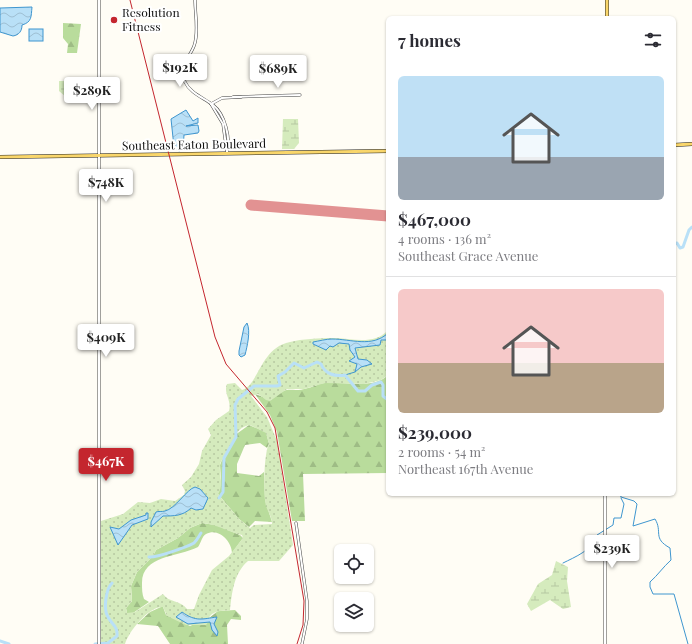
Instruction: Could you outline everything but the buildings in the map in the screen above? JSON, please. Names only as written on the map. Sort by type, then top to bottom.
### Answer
[{"type":"main road","points":[[607,0],[607,16]]},
{"type":"main road","points":[[676,145],[692,144]]},
{"type":"main road","name":"Southeast Eaton Boulevard","points":[[0,157],[386,151]]},
{"type":"street","points":[[99,0],[99,642]]},
{"type":"street","points":[[195,0],[195,41],[183,64],[182,74],[188,88],[218,110],[225,124],[227,153]]},
{"type":"street","points":[[211,104],[220,98],[300,95]]},
{"type":"street","points":[[605,644],[606,496]]},
{"type":"street","points":[[296,522],[308,601],[307,619],[302,644]]},
{"type":"green space","points":[[63,23],[81,24],[77,53],[67,53],[68,44],[63,38]]},
{"type":"green space","points":[[59,81],[73,81],[73,103],[59,91]]},
{"type":"green space","points":[[283,119],[298,119],[299,143],[294,149],[282,149]]},
{"type":"green space","points":[[386,332],[386,376],[381,380],[364,384],[325,383],[304,389],[287,389],[270,401],[258,394],[251,396],[267,417],[277,441],[293,545],[279,561],[248,561],[243,566],[234,583],[230,610],[212,614],[206,625],[186,625],[167,616],[163,607],[152,611],[140,620],[125,644],[101,644],[101,521],[123,514],[138,502],[150,503],[161,499],[175,501],[184,495],[185,491],[182,485],[191,477],[199,464],[202,451],[211,435],[208,429],[216,420],[229,411],[230,407],[226,390],[227,384],[235,383],[242,390],[248,387],[272,351],[290,342],[305,339],[333,338],[369,340],[376,338]],"holes":[[[250,425],[266,433],[269,444],[265,464],[264,492],[266,506],[271,517],[272,524],[254,525],[250,528],[239,519],[218,494],[221,487],[220,464],[229,450],[234,438],[242,428]],[[202,523],[213,525],[242,535],[243,538],[229,556],[212,570],[199,595],[194,609],[187,609],[182,604],[168,599],[163,594],[135,612],[127,613],[126,608],[132,601],[131,586],[137,572],[153,556],[156,550],[178,538],[190,528]]]},
{"type":"green space","points":[[386,377],[386,473],[303,474],[305,521],[292,521],[277,432],[270,415],[255,394],[271,400],[286,390],[302,390],[323,383],[366,384],[382,380]]},
{"type":"green space","points":[[249,425],[266,432],[269,444],[267,448],[260,443],[245,445],[237,464],[237,473],[259,476],[264,472],[265,500],[272,522],[255,521],[249,527],[239,519],[218,494],[221,479],[220,465],[222,460],[235,435]]},
{"type":"green space","points":[[202,523],[216,525],[240,535],[243,538],[232,553],[230,544],[224,537],[216,532],[211,532],[205,535],[198,547],[162,558],[154,562],[148,567],[144,574],[142,583],[142,593],[144,599],[149,602],[133,613],[127,613],[126,608],[132,601],[131,586],[137,572],[153,556],[156,550],[178,538],[190,528]]},
{"type":"green space","points":[[556,561],[568,567],[567,581],[571,607],[563,609],[550,600],[531,611],[527,604],[538,584],[552,575]]},
{"type":"green space","points":[[163,607],[166,615],[190,626],[209,618],[218,611],[235,610],[241,616],[241,620],[231,619],[227,625],[228,644],[170,644],[158,626],[137,624],[150,612]]},
{"type":"water","points":[[32,7],[29,21],[22,25],[21,31],[18,34],[13,36],[0,32],[0,8]]},
{"type":"water","points":[[29,29],[43,29],[43,41],[29,41]]},
{"type":"water","points":[[186,110],[193,121],[198,118],[198,123],[186,126],[198,125],[199,131],[198,133],[184,135],[183,149],[179,151],[174,147],[171,119]]},
{"type":"water","points":[[247,323],[249,330],[248,343],[245,355],[241,357],[239,355],[239,351],[244,327]]},
{"type":"water","points":[[386,335],[386,340],[381,340],[380,345],[355,348],[358,359],[367,360],[372,364],[361,367],[355,372],[357,364],[349,361],[355,357],[350,350],[349,344],[339,343],[333,347],[330,346],[326,350],[313,344],[313,342],[330,339],[361,342],[382,338]]},
{"type":"water","points":[[195,487],[200,489],[208,498],[203,509],[196,510],[191,508],[182,514],[175,516],[163,516],[151,527],[151,522],[156,512],[164,511],[173,507],[188,491]]},
{"type":"water","points":[[146,513],[148,513],[148,519],[132,525],[118,545],[110,527],[119,529],[131,520],[146,515]]},
{"type":"water","points":[[182,612],[195,619],[217,617],[214,624],[218,632],[217,636],[212,630],[210,622],[188,624],[176,617]]},
{"type":"waterway","points":[[676,243],[680,248],[683,247],[689,230],[692,227]]},
{"type":"waterway","points":[[219,498],[223,492],[224,458],[236,437],[235,405],[238,399],[254,386],[280,385],[278,376],[285,372],[294,363],[304,368],[317,362],[331,374],[338,376],[345,375],[358,391],[365,391],[372,385],[381,382],[383,385],[383,396],[386,398]]},
{"type":"waterway","points":[[345,375],[355,372]]},
{"type":"waterway","points":[[621,496],[634,501],[637,504],[633,526],[655,519],[659,538],[670,548],[671,560],[650,582],[650,587],[653,594],[674,594],[688,644]]},
{"type":"waterway","points":[[563,563],[588,549],[592,545],[597,535],[613,525],[614,518],[621,518],[624,504],[621,498]]},
{"type":"waterway","points":[[149,557],[164,554],[190,545],[195,542],[201,533]]},
{"type":"waterway","points":[[95,644],[108,643],[117,636],[116,628],[106,613],[105,604],[108,590],[112,583]]},
{"type":"waterway","points":[[0,641],[9,644]]},
{"type":"runway","points":[[251,205],[386,216]]},
{"type":"railway","points":[[130,0],[215,337],[226,364],[267,412],[275,428],[304,601],[303,625],[297,644]]},
{"type":"place","name":"Resolution Fitness","points":[[114,20]]}]
